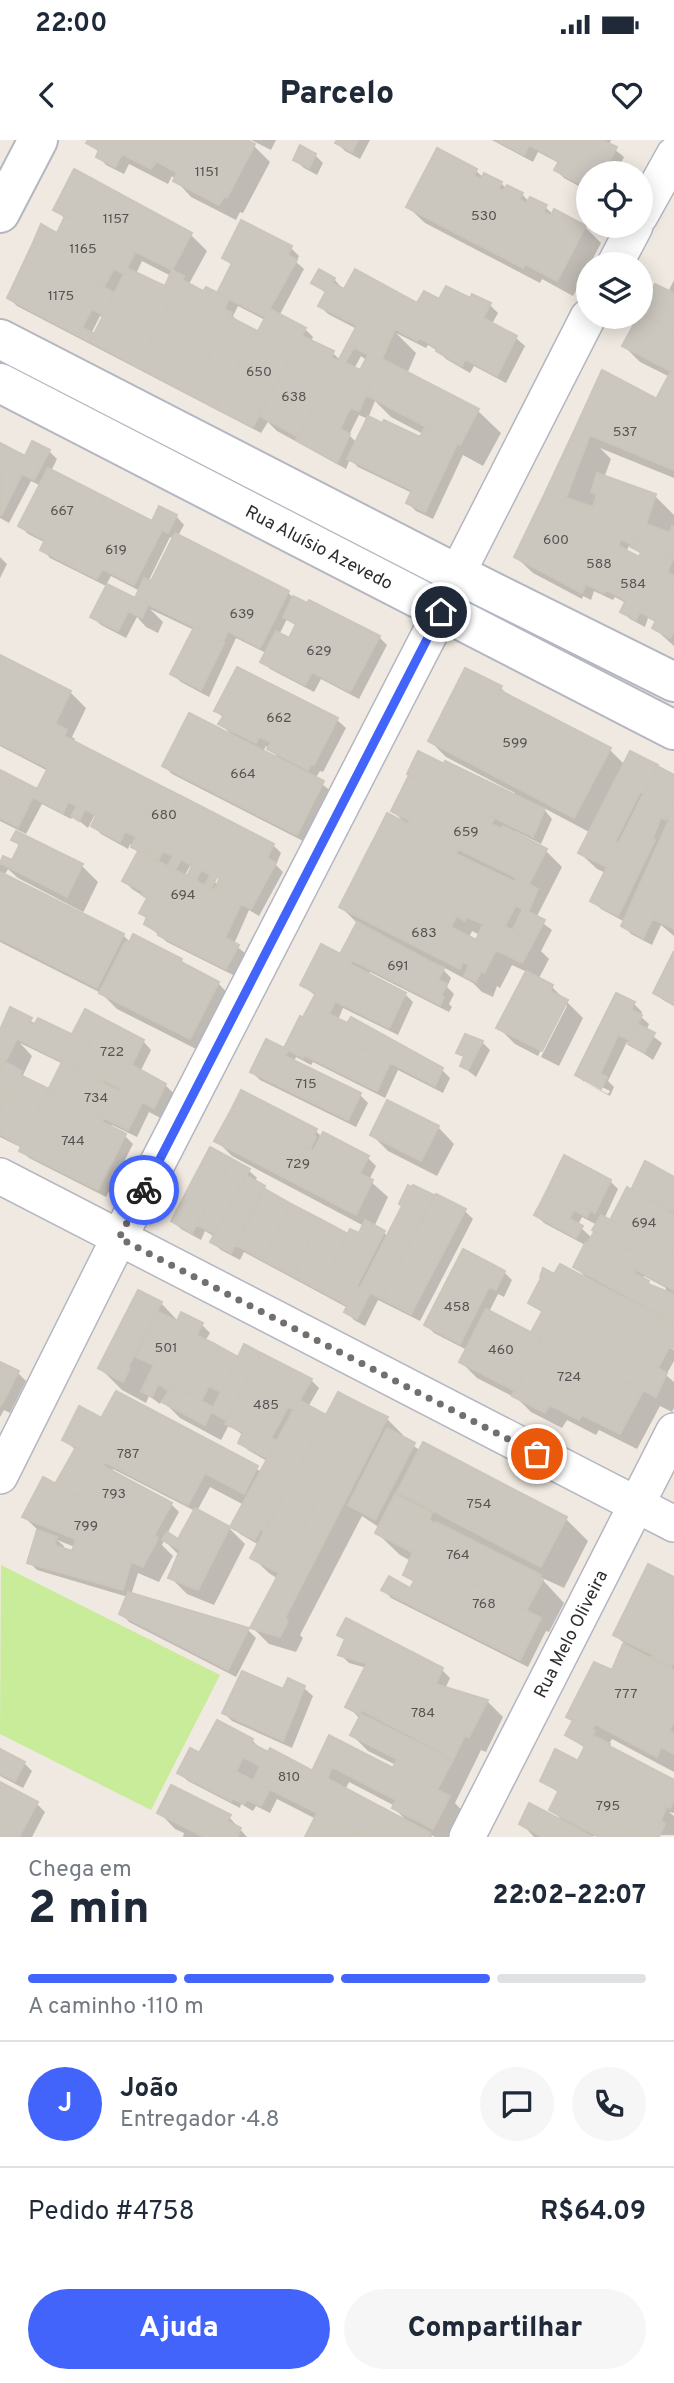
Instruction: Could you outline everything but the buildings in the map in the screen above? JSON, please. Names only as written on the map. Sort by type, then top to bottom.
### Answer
[{"type":"main road","points":[[0,214],[38,140]]},
{"type":"main road","points":[[0,339],[457,574],[674,682]]},
{"type":"main road","name":"Rua Aluísio Azevedo","points":[[0,383],[674,730]]},
{"type":"street","points":[[653,193],[674,155]]},
{"type":"street","points":[[457,574],[582,329]]},
{"type":"street","points":[[0,1476],[119,1238],[441,612]]},
{"type":"street","points":[[0,1176],[674,1524]]},
{"type":"street","name":"Rua Melo Oliveira","points":[[467,1837],[674,1431]]},
{"type":"green space","points":[[1,1565],[220,1675],[151,1810],[0,1734]]},
{"type":"way so far","points":[[144,1190],[119,1238],[537,1454]]},
{"type":"route","points":[[144,1190],[441,612]]}]
